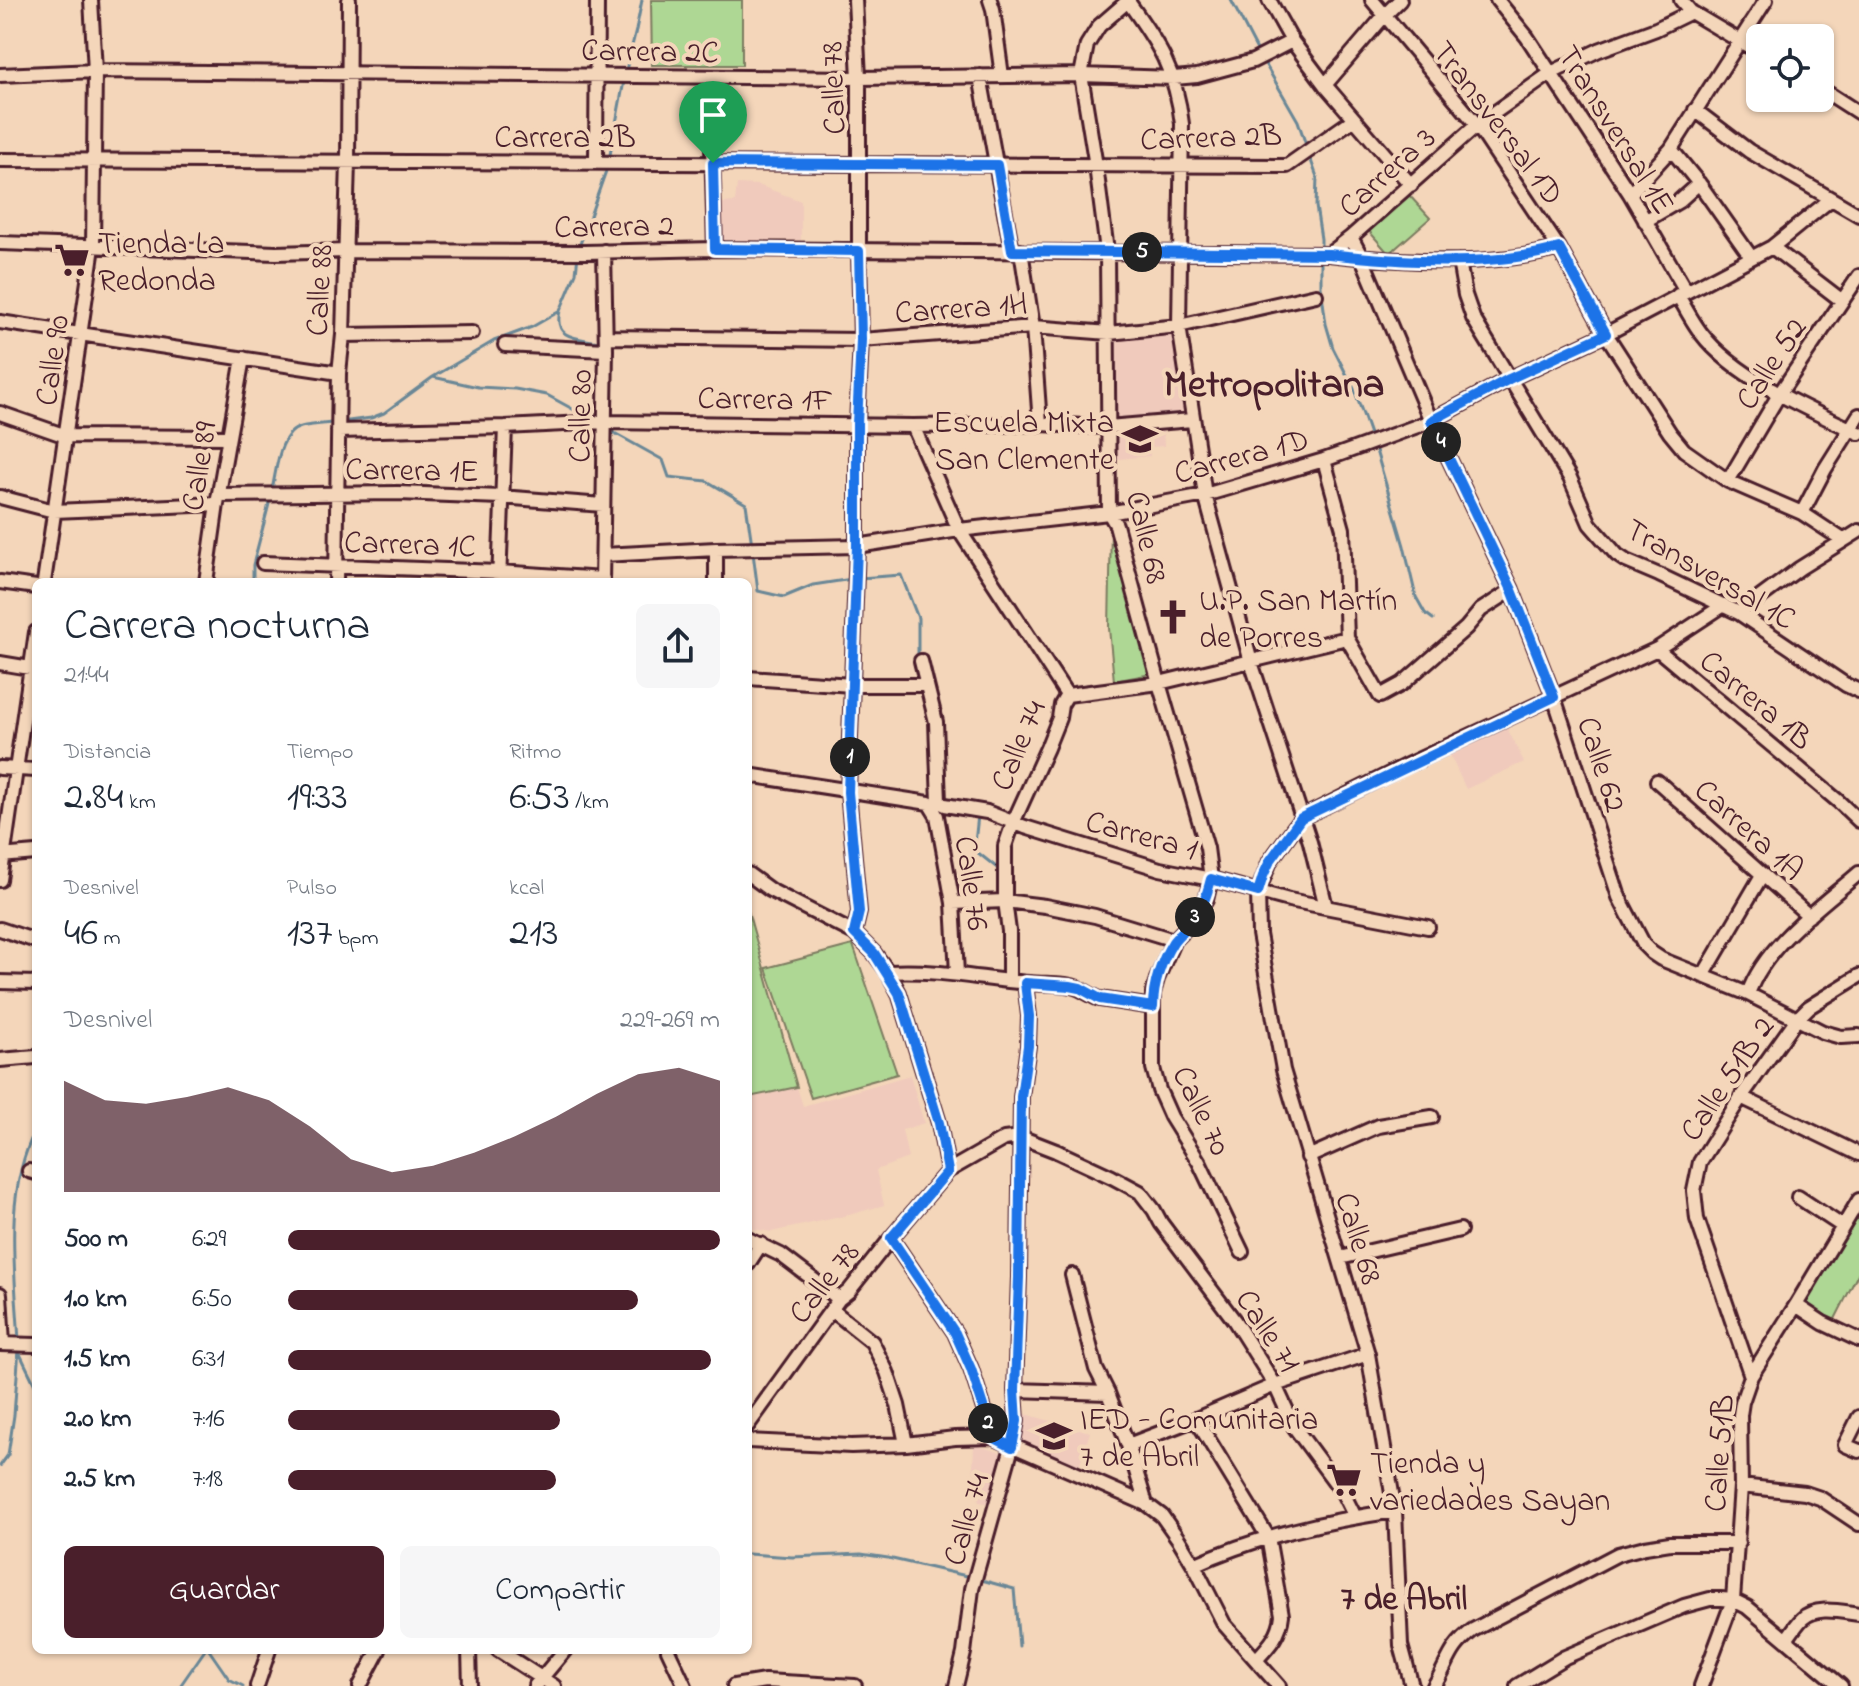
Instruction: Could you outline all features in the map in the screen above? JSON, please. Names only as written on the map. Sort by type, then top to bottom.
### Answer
[{"type":"street","name":"Calle 90","points":[[45,578],[93,247],[95,71],[91,0]]},
{"type":"street","name":"Calle 88","points":[[336,578],[339,373],[348,162],[349,0]]},
{"type":"street","points":[[597,0],[598,161]]},
{"type":"street","name":"Calle 78","points":[[854,933],[859,912],[848,792],[861,340],[859,78],[855,0]]},
{"type":"street","points":[[1128,0],[1153,35],[1178,92],[1182,124],[1179,326],[1205,495],[1251,662],[1310,842],[1326,907]]},
{"type":"street","name":"Calle 68","points":[[1128,0],[1099,26],[1087,45],[1081,75],[1107,251],[1109,513],[1116,525],[1207,848],[1211,879]]},
{"type":"street","points":[[1269,0],[1292,41],[1325,85],[1411,185]]},
{"type":"street","name":"Transversal 1D","points":[[1372,0],[1477,125],[1559,248],[1606,334],[1684,450],[1728,481],[1802,513],[1843,540]]},
{"type":"street","points":[[1325,85],[1400,0]]},
{"type":"street","name":"Transversal 1E","points":[[1497,0],[1527,37],[1630,194],[1701,334],[1744,373],[1855,431]]},
{"type":"street","points":[[1681,0],[1691,12],[1746,45]]},
{"type":"street","points":[[1630,194],[1671,149],[1766,0]]},
{"type":"street","points":[[996,3],[1002,76]]},
{"type":"street","name":"Carrera 3","points":[[1323,254],[1357,232],[1477,125],[1551,73],[1691,12]]},
{"type":"street","name":"Carrera 2C","points":[[0,75],[95,71],[639,77],[1081,75],[1174,78],[1197,76],[1253,61],[1292,41]]},
{"type":"street","points":[[980,76],[1033,327],[1040,424]]},
{"type":"street","points":[[710,77],[715,249]]},
{"type":"street","points":[[1834,97],[1859,113]]},
{"type":"street","points":[[1695,110],[1749,151],[1859,215]]},
{"type":"street","name":"Carrera 2B","points":[[0,160],[1287,166],[1354,119]]},
{"type":"street","points":[[1671,149],[1751,257]]},
{"type":"street","points":[[1645,221],[1679,201],[1699,183]]},
{"type":"street","name":"Carrera 1D","points":[[603,555],[857,546],[959,530],[1109,513],[1205,495],[1324,460],[1431,421],[1772,247],[1831,199]]},
{"type":"street","name":"Calle 62","points":[[1357,232],[1362,258],[1431,421],[1512,590],[1554,697],[1619,897],[1644,945],[1652,953],[1703,976]]},
{"type":"street","name":"Carrera 2","points":[[0,243],[276,253],[715,249],[1107,251],[1323,254],[1459,261],[1522,257],[1559,248]]},
{"type":"street","points":[[1772,247],[1841,300]]},
{"type":"street","name":"Calle 80","points":[[602,578],[606,344],[604,251]]},
{"type":"street","name":"Transversal 1C","points":[[1459,261],[1469,310],[1570,478],[1590,524],[1617,555],[1739,613],[1859,691]]},
{"type":"street","name":"Calle 52","points":[[1728,481],[1780,393],[1859,276]]},
{"type":"street","name":"Carrera 1H","points":[[505,345],[861,340],[1033,327],[1109,333],[1179,326],[1316,295]]},
{"type":"street","points":[[0,322],[339,373]]},
{"type":"street","points":[[343,335],[472,333]]},
{"type":"street","name":"Calle 89","points":[[207,578],[243,358]]},
{"type":"street","points":[[0,413],[66,436],[228,437]]},
{"type":"street","points":[[1802,513],[1825,469],[1855,431],[1859,415]]},
{"type":"street","name":"Carrera 1F","points":[[338,425],[505,427],[604,422],[1108,427],[1192,420]]},
{"type":"street","name":"Calle 74","points":[[913,426],[959,530],[1067,695],[1005,846],[1009,980]]},
{"type":"street","points":[[499,577],[505,427]]},
{"type":"street","points":[[1324,460],[1343,529],[1347,638],[1380,696],[1402,684],[1466,628],[1481,610],[1512,590]]},
{"type":"street","name":"Carrera 1E","points":[[0,497],[54,511],[256,495],[337,493],[501,497],[603,505]]},
{"type":"street","name":"Carrera 1B","points":[[1739,613],[1800,568],[1859,531]]},
{"type":"street","points":[[716,549],[716,578]]},
{"type":"street","name":"Carrera 1C","points":[[263,563],[525,578]]},
{"type":"street","points":[[0,582],[32,586]]},
{"type":"street","name":"Carrera 1B","points":[[1301,818],[1657,649],[1724,605]]},
{"type":"street","points":[[1067,695],[1159,683],[1347,638]]},
{"type":"street","name":"Carrera 1B","points":[[1657,649],[1859,821]]},
{"type":"street","name":"Calle 76","points":[[921,661],[922,685],[936,722],[934,803],[953,903],[957,973]]},
{"type":"street","points":[[0,663],[32,669]]},
{"type":"street","points":[[0,880],[32,675]]},
{"type":"street","points":[[752,678],[852,685],[922,685]]},
{"type":"street","points":[[0,768],[32,770]]},
{"type":"street","name":"Carrera 1","points":[[752,776],[987,812],[1160,869],[1428,927]]},
{"type":"street","name":"Carrera 1A","points":[[1657,781],[1809,916]]},
{"type":"street","name":"Calle 68","points":[[1301,818],[1263,876],[1258,892],[1259,934],[1283,1070],[1368,1354],[1395,1511],[1401,1645],[1412,1686]]},
{"type":"street","points":[[2,856],[32,853]]},
{"type":"street","points":[[1748,994],[1770,955],[1859,873]]},
{"type":"street","points":[[1762,875],[1703,976],[1748,994],[1823,1032],[1841,1037],[1859,1036]]},
{"type":"street","points":[[752,877],[788,900],[854,933],[888,972],[899,993],[939,1123],[948,1171],[1004,1139],[1020,1137]]},
{"type":"street","points":[[953,903],[1005,901],[1045,906],[1095,916],[1174,940],[1192,922],[1206,900],[1211,879]]},
{"type":"street","points":[[0,929],[32,940]]},
{"type":"street","name":"Calle 70","points":[[1174,940],[1153,993],[1153,1068],[1171,1117],[1199,1162],[1242,1252]]},
{"type":"street","points":[[888,972],[957,973],[1070,986],[1100,999],[1153,1007]]},
{"type":"street","name":"Calle 51B 2","points":[[1751,1376],[1697,1219],[1694,1191],[1700,1162],[1741,1097],[1796,1020],[1809,1007],[1859,976]]},
{"type":"street","points":[[0,982],[32,983]]},
{"type":"street","name":"Calle 74","points":[[956,1686],[975,1578],[1017,1421],[1021,1097],[1029,1016],[1025,983]]},
{"type":"street","points":[[0,1060],[32,1057]]},
{"type":"street","points":[[1741,1097],[1859,1154]]},
{"type":"street","points":[[1308,1157],[1378,1126],[1432,1117]]},
{"type":"street","name":"Calle 71","points":[[1020,1137],[1070,1157],[1140,1192],[1234,1320],[1275,1385],[1295,1428],[1343,1493],[1355,1517]]},
{"type":"street","name":"Calle 78","points":[[752,1419],[835,1304],[948,1171]]},
{"type":"street","points":[[1798,1197],[1842,1226]]},
{"type":"street","name":"Calle 51B","points":[[1701,1686],[1733,1600],[1741,1486],[1742,1402],[1751,1376],[1859,1200]]},
{"type":"street","points":[[1340,1258],[1460,1230]]},
{"type":"street","points":[[891,1238],[955,1333],[971,1369],[993,1437]]},
{"type":"street","points":[[754,1241],[781,1255],[872,1342],[887,1372],[906,1444]]},
{"type":"street","points":[[1072,1275],[1096,1369],[1128,1445],[1146,1504]]},
{"type":"street","points":[[0,1294],[5,1344],[31,1344]]},
{"type":"street","points":[[1796,1305],[1823,1323],[1859,1340]]},
{"type":"street","points":[[1128,1445],[1275,1385],[1368,1354]]},
{"type":"street","points":[[1015,1390],[1108,1393]]},
{"type":"street","points":[[1859,1417],[1845,1445],[1859,1451]]},
{"type":"street","points":[[1196,1419],[1268,1537],[1282,1615],[1281,1626],[1276,1637],[1256,1660]]},
{"type":"street","points":[[752,1441],[851,1446],[993,1437],[1146,1504],[1162,1516],[1194,1565],[1224,1624],[1279,1686]]},
{"type":"street","points":[[1741,1486],[1805,1493],[1820,1498],[1859,1524]]},
{"type":"street","points":[[1194,1565],[1268,1537],[1395,1511]]},
{"type":"street","points":[[1434,1686],[1451,1652],[1466,1635],[1618,1554],[1645,1547],[1694,1542],[1738,1543]]},
{"type":"street","points":[[1517,1686],[1565,1657],[1684,1606],[1710,1599],[1733,1600],[1747,1607],[1841,1686]]},
{"type":"street","points":[[1786,1640],[1811,1612],[1859,1614]]},
{"type":"street","points":[[257,1686],[268,1654]]},
{"type":"street","points":[[360,1686],[377,1654]]},
{"type":"street","points":[[469,1654],[470,1686]]},
{"type":"street","points":[[503,1654],[539,1682],[554,1686]]},
{"type":"street","points":[[539,1682],[562,1654]]},
{"type":"street","points":[[670,1654],[685,1686]]},
{"type":"street","points":[[734,1686],[765,1681],[855,1686]]},
{"type":"shaded area","points":[[737,184],[758,185],[801,201],[801,240],[723,240],[723,203],[735,202]]},
{"type":"shaded area","points":[[1173,332],[1187,415],[1115,422],[1114,338]]},
{"type":"shaded area","name":"Escuela Mixta San Clemente","points":[[1163,429],[1164,446],[1150,447],[1150,456],[1118,459],[1116,432]]},
{"type":"shaded area","points":[[1505,724],[1524,762],[1466,789],[1448,751]]},
{"type":"shaded area","points":[[910,1075],[924,1123],[902,1130],[908,1158],[876,1170],[884,1205],[771,1232],[752,1229],[752,1095],[797,1087],[803,1106]]},
{"type":"shaded area","name":"IED - Comunitaria 7 de Abril","points":[[1022,1413],[1090,1432],[1079,1467],[1018,1440]]},
{"type":"shaded area","name":"IED - Comunitaria 7 de Abril","points":[[974,1445],[1004,1453],[993,1504],[979,1502],[973,1467]]},
{"type":"green space","points":[[651,0],[742,0],[742,65],[652,65]]},
{"type":"green space","points":[[1409,195],[1430,218],[1389,254],[1368,230]]},
{"type":"green space","points":[[1111,527],[1151,674],[1114,681],[1109,628]]},
{"type":"green space","points":[[752,925],[797,1087],[752,1096]]},
{"type":"green space","points":[[853,945],[897,1074],[811,1098],[766,968]]},
{"type":"green space","points":[[1859,1208],[1859,1272],[1833,1323],[1802,1305]]},
{"type":"waterway","points":[[626,70],[642,0]]},
{"type":"waterway","points":[[1231,0],[1258,52]]},
{"type":"waterway","points":[[1264,62],[1298,121],[1307,148]]},
{"type":"waterway","points":[[609,160],[624,81]]},
{"type":"waterway","points":[[1309,155],[1317,177],[1316,206],[1321,250]]},
{"type":"waterway","points":[[579,247],[607,168]]},
{"type":"waterway","points":[[341,422],[384,413],[433,377],[494,341],[532,327],[560,311],[576,273],[578,255]]},
{"type":"waterway","points":[[1321,257],[1326,324],[1372,440]]},
{"type":"waterway","points":[[560,311],[563,332],[568,336],[598,342]]},
{"type":"waterway","points":[[433,377],[478,387],[547,395],[589,418]]},
{"type":"waterway","points":[[272,489],[287,437],[301,427],[333,423]]},
{"type":"waterway","points":[[609,430],[663,460],[669,477],[707,481],[746,504],[752,545]]},
{"type":"waterway","points":[[1375,447],[1416,597],[1425,613],[1433,619]]},
{"type":"waterway","points":[[253,578],[253,565],[270,500]]},
{"type":"waterway","points":[[753,553],[758,591],[784,597],[813,585],[852,579]]},
{"type":"waterway","points":[[860,578],[901,575],[918,618],[918,659]]},
{"type":"waterway","points":[[939,810],[959,813]]},
{"type":"waterway","points":[[978,815],[977,852],[1001,871]]},
{"type":"waterway","points":[[19,1341],[14,1260],[15,1206],[19,1179],[32,1139]]},
{"type":"waterway","points":[[0,1466],[8,1455],[19,1349]]},
{"type":"waterway","points":[[20,1354],[32,1379]]},
{"type":"waterway","points":[[752,1554],[792,1557],[861,1554],[971,1577]]},
{"type":"waterway","points":[[978,1579],[1014,1589],[1019,1646]]},
{"type":"waterway","points":[[180,1686],[202,1654]]},
{"type":"waterway","points":[[212,1654],[229,1679],[243,1686]]},
{"type":"place","name":"Tienda La Redonda","points":[[72,260]]},
{"type":"place","name":"Escuela Mixta San Clemente","points":[[1140,439]]},
{"type":"place","name":"U.P. San Martín de Porres","points":[[1173,617]]},
{"type":"place","name":"IED - Comunitaria 7 de Abril","points":[[1054,1436]]},
{"type":"place","name":"Tienda y variedades Sayan","points":[[1344,1480]]},
{"type":"district","name":"Metropolitana","points":[[1274,382]]},
{"type":"district","name":"7 de Abril","points":[[1404,1597]]},
{"type":"route","points":[[713,163],[997,165],[1012,251],[1329,254],[1454,261],[1522,257],[1559,248],[1606,334],[1509,379],[1431,421],[1512,590],[1554,697],[1301,818],[1270,861],[1258,892],[1211,879],[1206,900],[1168,952],[1153,993],[1153,1007],[1100,999],[1070,986],[1025,983],[1029,1016],[1021,1097],[1017,1421],[1012,1447],[993,1437],[971,1369],[955,1333],[891,1238],[948,1171],[939,1123],[899,993],[874,953],[854,933],[859,912],[848,792],[857,546],[861,340],[859,251],[715,249],[713,163]]}]
